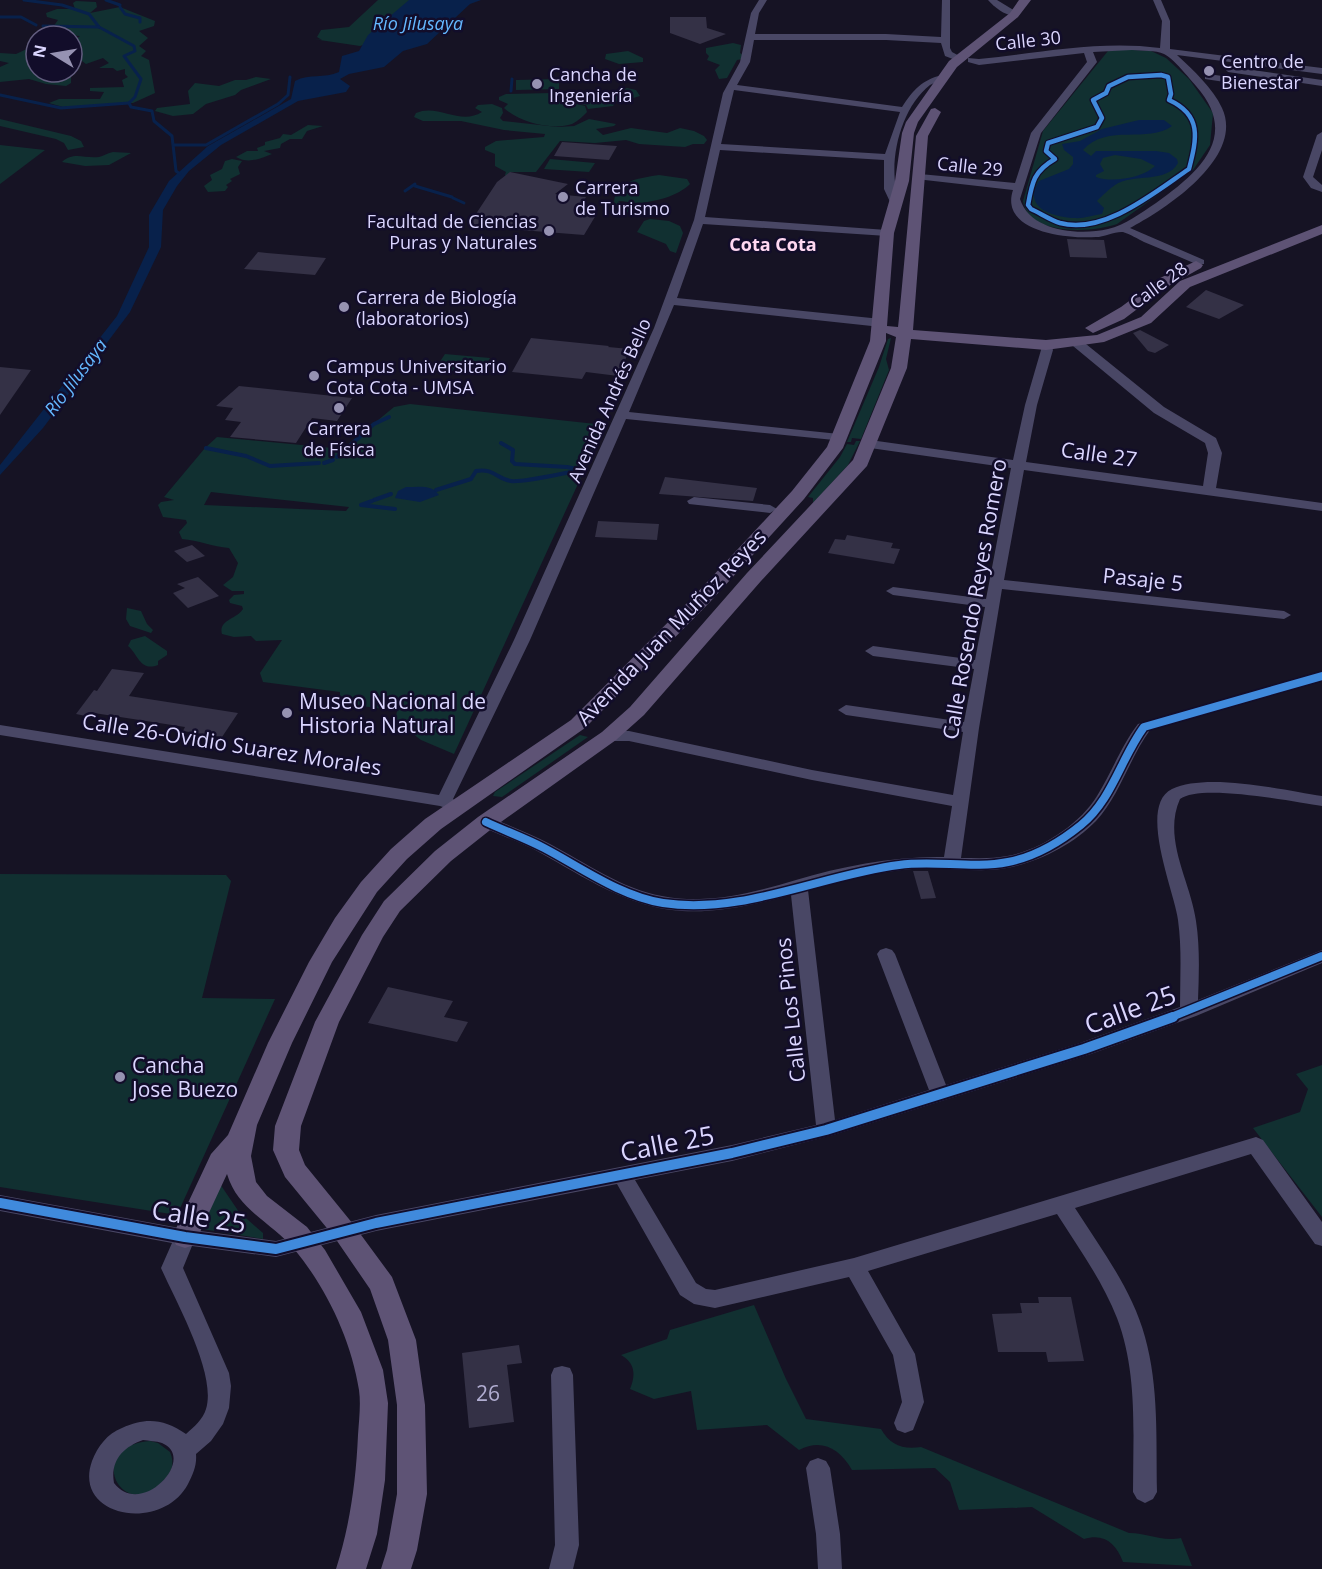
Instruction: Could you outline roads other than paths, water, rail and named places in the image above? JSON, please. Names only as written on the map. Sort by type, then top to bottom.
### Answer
[{"type":"main road","name":"Avenida Juan Muñoz Reyes","points":[[351,1569],[368,1498],[374,1390],[360,1343],[346,1309],[303,1240],[255,1202],[244,1185],[239,1167],[238,1141],[303,992],[371,882],[450,804],[578,723],[702,599],[798,495],[835,447],[878,341],[887,233],[902,181],[908,133],[912,122],[942,78],[1015,24],[1017,20],[1015,14],[1025,0]]},
{"type":"main road","name":"Avenida Juan Muñoz Reyes","points":[[396,1569],[402,1550],[412,1494],[411,1405],[402,1340],[382,1285],[344,1231],[294,1170],[286,1150],[288,1126],[327,1022],[373,935],[392,906],[409,887],[486,822],[609,736],[638,711],[754,577],[845,482],[861,462],[899,368],[905,330],[922,135],[926,124],[965,59]]},
{"type":"main road","name":"Calle 28","points":[[905,330],[1045,340],[1113,335],[1146,320],[1201,270],[1322,215]]},
{"type":"main road","name":"Calle 28","points":[[1072,339],[1111,322],[1127,312],[1154,288],[1184,271],[1201,270],[1322,229]]},
{"type":"main road","points":[[881,323],[891,330],[905,330]]},
{"type":"main road","points":[[578,723],[609,736]]},
{"type":"main road","points":[[450,804],[486,822]]},
{"type":"main road","points":[[185,1237],[220,1161],[238,1141]]},
{"type":"street","name":"Avenida Andrés Bello","points":[[450,804],[670,301],[699,220],[730,87],[747,56],[755,13],[764,0]]},
{"type":"street","points":[[946,0],[944,40],[948,54],[965,59]]},
{"type":"street","points":[[992,0],[1000,7],[1015,14]]},
{"type":"street","points":[[1157,0],[1166,21],[1165,50],[1215,104],[1220,115],[1213,156],[1199,173],[1154,208],[1122,228],[1097,234],[1072,234],[1033,223],[1017,210],[1018,187],[1036,133],[1092,62],[1088,50],[1132,47],[1165,50],[1322,71]]},
{"type":"street","points":[[752,36],[944,40]]},
{"type":"street","name":"Calle 30","points":[[965,59],[979,62],[1088,50]]},
{"type":"street","points":[[1322,83],[1208,72],[1322,93]]},
{"type":"street","points":[[895,202],[888,187],[897,123],[928,82],[942,78]]},
{"type":"street","points":[[730,87],[905,110]]},
{"type":"street","points":[[1322,135],[1308,177],[1315,186],[1322,189]]},
{"type":"street","points":[[716,147],[891,157]]},
{"type":"street","name":"Calle 29","points":[[920,177],[1018,187]]},
{"type":"street","points":[[699,220],[887,233]]},
{"type":"street","points":[[1122,228],[1201,270]]},
{"type":"street","points":[[670,301],[881,323]]},
{"type":"street","points":[[1072,339],[1159,410],[1211,441],[1215,453],[1209,490]]},
{"type":"street","name":"Calle Rosendo Reyes Romero","points":[[952,863],[971,728],[992,604],[1031,405],[1047,350],[1045,340]]},
{"type":"street","points":[[622,415],[839,438]]},
{"type":"street","name":"Calle 27","points":[[870,444],[1322,507]]},
{"type":"street","points":[[694,501],[770,509]]},
{"type":"street","name":"Pasaje 5","points":[[997,584],[1284,615]]},
{"type":"street","points":[[893,591],[992,604]]},
{"type":"street","points":[[873,651],[982,666]]},
{"type":"street","points":[[486,822],[524,838],[616,887],[649,899],[681,905],[758,899],[800,885],[876,868],[921,863],[1007,862],[1029,855],[1055,842],[1088,819],[1111,786],[1133,739],[1144,727],[1322,676]]},
{"type":"street","points":[[846,710],[971,728]]},
{"type":"street","name":"Calle 26-Ovidio Suarez Morales","points":[[0,730],[450,804]]},
{"type":"street","points":[[609,736],[628,736],[812,775],[960,802]]},
{"type":"street","points":[[1189,1011],[1187,920],[1169,846],[1166,821],[1171,800],[1176,793],[1193,788],[1217,788],[1322,801]]},
{"type":"street","name":"Calle Los Pinos","points":[[800,885],[825,1130]]},
{"type":"street","points":[[886,954],[940,1094]]},
{"type":"street","name":"Calle 25","points":[[0,1203],[185,1237],[276,1249],[344,1231],[621,1173],[732,1153],[825,1130],[1084,1049],[1189,1011],[1322,956]]},
{"type":"street","points":[[621,1173],[688,1289],[702,1298],[715,1299],[854,1267],[1256,1145],[1322,1238]]},
{"type":"street","points":[[1061,1203],[1116,1294],[1134,1336],[1144,1395],[1145,1492]]},
{"type":"street","points":[[184,1449],[203,1435],[215,1418],[221,1391],[218,1373],[172,1268],[185,1237]]},
{"type":"street","points":[[854,1267],[904,1354],[913,1402],[905,1423]]},
{"type":"street","points":[[561,1569],[567,1545],[562,1374]]},
{"type":"street","points":[[818,1468],[828,1533],[830,1569]]},
{"type":"water","name":"Río Jilusaya","points":[[409,0],[481,0],[470,4],[427,44],[403,51],[384,67],[349,74],[340,79],[350,86],[346,92],[298,101],[221,145],[189,171],[163,210],[161,247],[130,312],[43,428],[0,475],[0,465],[117,316],[149,247],[149,215],[169,181],[208,146],[291,99],[295,81],[339,72],[342,56],[359,51],[368,35]]},
{"type":"water","points":[[1139,120],[1164,120],[1172,126],[1151,134],[1104,137],[1083,150],[1091,156],[1096,151],[1156,151],[1169,153],[1177,159],[1178,163],[1166,174],[1130,179],[1115,185],[1097,201],[1104,208],[1102,214],[1074,218],[1049,213],[1042,209],[1034,198],[1039,181],[1069,169],[1073,164],[1073,157],[1064,150],[1062,144],[1080,141],[1102,129]],"holes":[[[1115,155],[1141,159],[1155,166],[1143,174],[1127,178],[1110,180],[1096,177],[1104,171],[1100,164],[1103,158]]]},
{"type":"water","points":[[406,487],[429,488],[439,495],[420,502],[395,498],[398,491]]},
{"type":"waterway","points":[[24,0],[62,5],[89,14],[99,27]]},
{"type":"waterway","points":[[106,0],[120,5]]},
{"type":"waterway","points":[[120,7],[125,14],[140,18],[140,22]]},
{"type":"waterway","points":[[0,17],[21,17],[34,24]]},
{"type":"waterway","points":[[84,27],[99,27]]},
{"type":"waterway","points":[[99,27],[134,46],[135,51],[124,56],[141,79],[135,97],[129,103]]},
{"type":"waterway","points":[[174,145],[206,145],[278,104],[288,95],[290,77]]},
{"type":"waterway","points":[[511,91],[512,79]]},
{"type":"waterway","points":[[0,95],[61,108],[129,103]]},
{"type":"waterway","points":[[129,103],[131,107],[152,111],[154,121],[172,136],[176,171],[180,174]]},
{"type":"waterway","points":[[405,191],[415,184]]},
{"type":"waterway","points":[[415,186],[452,197]]},
{"type":"waterway","points":[[453,198],[464,203]]},
{"type":"waterway","points":[[337,457],[374,424],[389,417]]},
{"type":"waterway","points":[[436,490],[471,479],[476,471],[482,470],[511,481],[582,470],[515,464],[512,461],[513,450],[501,443]]},
{"type":"waterway","points":[[206,448],[246,456],[270,466],[319,463]]},
{"type":"waterway","points":[[324,463],[333,460]]},
{"type":"waterway","points":[[374,500],[391,494]]},
{"type":"waterway","points":[[372,501],[361,505],[395,509]]},
{"type":"place","name":"Centro de Bienestar","points":[[1209,71]]},
{"type":"place","name":"Cancha de Ingeniería","points":[[537,84]]},
{"type":"place","name":"Carrera de Turismo","points":[[563,197]]},
{"type":"place","name":"Facultad de Ciencias Puras y Naturales","points":[[549,231]]},
{"type":"place","name":"Carrera de Biología (laboratorios)","points":[[344,307]]},
{"type":"place","name":"Campus Universitario Cota Cota - UMSA","points":[[314,376]]},
{"type":"place","name":"Carrera de Física","points":[[339,408]]},
{"type":"place","name":"Museo Nacional de Historia Natural","points":[[287,713]]},
{"type":"place","name":"Cancha Jose Buezo","points":[[120,1077]]},
{"type":"district","name":"Cota Cota","points":[[773,244]]}]
